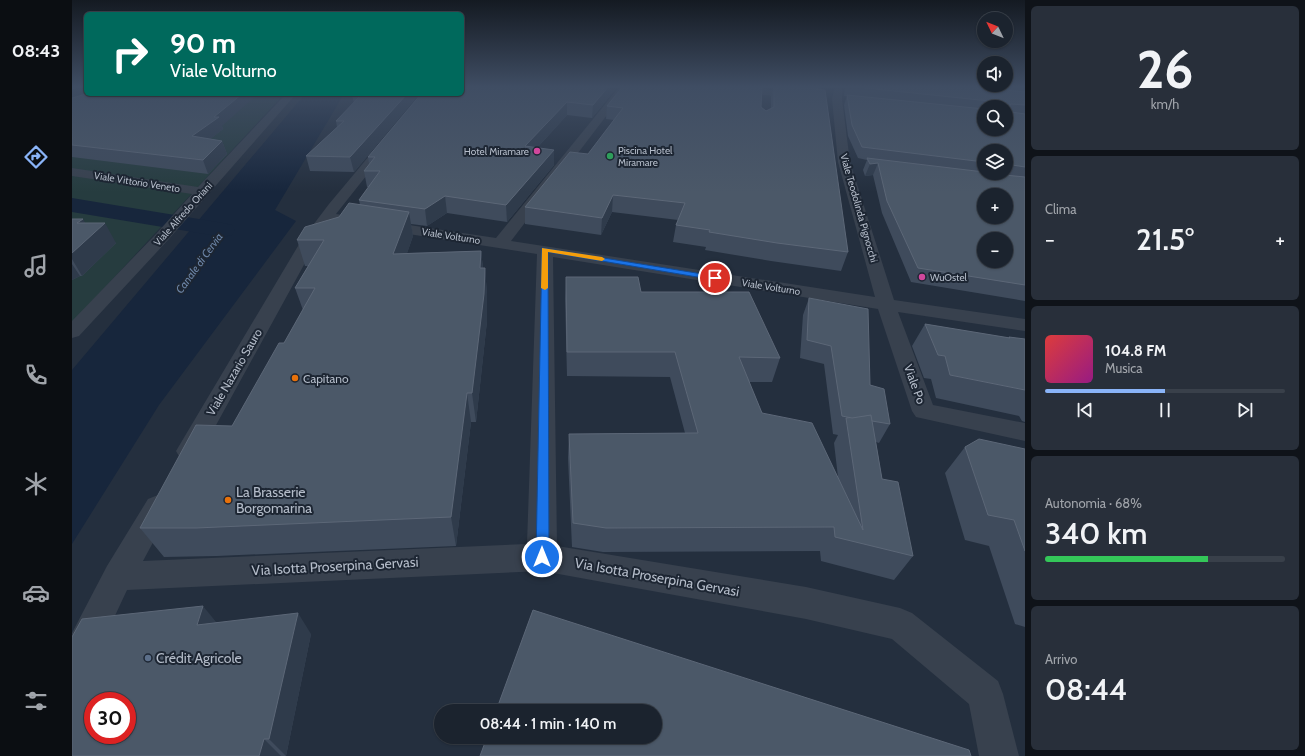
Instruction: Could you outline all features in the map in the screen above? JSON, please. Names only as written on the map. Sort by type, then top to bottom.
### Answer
[{"type":"street","name":"Viale Alfredo Oriani","points":[[72,332],[162,237],[184,210],[203,192],[267,121]]},
{"type":"street","name":"Viale Nazario Sauro","points":[[178,472],[309,241],[404,121]]},
{"type":"street","points":[[500,243],[508,235],[597,121]]},
{"type":"street","name":"Viale Teodolinda Pignocchi","points":[[840,121],[844,162],[886,306]]},
{"type":"street","points":[[844,162],[860,164]]},
{"type":"street","name":"Viale Vittorio Veneto","points":[[72,172],[203,192]]},
{"type":"street","name":"Viale Volturno","points":[[331,212],[500,243],[886,306],[1025,325]]},
{"type":"street","points":[[542,557],[545,250]]},
{"type":"street","name":"Viale Po","points":[[886,306],[924,411],[1025,432]]},
{"type":"street","points":[[72,670],[118,576],[166,492]]},
{"type":"street","name":"Via Isotta Proserpina Gervasi","points":[[118,576],[542,557],[806,603],[900,625],[985,694],[999,756]]},
{"type":"green space","points":[[72,121],[259,121],[72,323]]},
{"type":"water","name":"Canale di Cervia","points":[[282,121],[328,121],[275,210],[296,221],[159,405],[72,544],[72,370]]},
{"type":"building","points":[[72,121],[213,121],[192,136],[222,141],[203,160],[72,145]]},
{"type":"building","points":[[344,121],[382,121],[350,157],[306,156]]},
{"type":"building","points":[[398,121],[549,121],[525,146],[554,150],[506,205],[445,196],[425,209],[359,200],[380,171],[364,171],[375,157],[368,157]]},
{"type":"building","points":[[613,121],[829,121],[848,252],[777,243],[676,225],[685,203],[613,195],[602,218],[525,207],[570,152],[588,154]]},
{"type":"building","points":[[851,121],[977,121],[977,136],[1013,136],[1013,121],[1025,121],[1025,167],[1013,165],[1013,144],[977,144],[977,161],[862,147]]},
{"type":"building","points":[[867,158],[977,171],[977,180],[1013,180],[1013,176],[1025,177],[1025,285],[918,268],[887,201],[878,163],[870,164]]},
{"type":"building","points":[[349,203],[409,212],[393,254],[481,251],[480,268],[485,268],[484,294],[472,393],[467,393],[451,517],[196,528],[140,528],[196,425],[232,426],[279,343],[284,343],[315,288],[295,288],[324,240],[297,240],[305,227],[339,217]]},
{"type":"building","points":[[72,219],[83,219],[77,223],[105,223],[72,253]]},
{"type":"building","points":[[566,277],[638,277],[641,292],[749,292],[780,358],[739,357],[762,413],[812,423],[863,530],[846,418],[871,415],[882,479],[898,482],[913,556],[835,537],[834,527],[606,528],[573,523],[569,434],[698,433],[675,352],[567,352]]},
{"type":"building","points":[[809,298],[868,309],[870,385],[884,389],[890,424],[872,421],[871,415],[852,418],[842,416],[831,346],[807,340]]},
{"type":"building","points":[[925,324],[1010,338],[1009,337],[1025,339],[1025,390],[950,375],[945,356],[938,355]]},
{"type":"building","points":[[979,439],[1025,449],[1025,551],[1014,520],[988,515],[965,447]]},
{"type":"building","points":[[203,606],[197,625],[298,613],[269,739],[264,739],[259,756],[72,756],[72,637],[82,619]]},
{"type":"building","points":[[533,610],[969,750],[971,756],[480,756],[484,744],[662,744],[662,704],[499,704]]},
{"type":"waterway","name":"Canale di Cervia","points":[[72,205],[223,230]]},
{"type":"slow traffic","points":[[545,288],[545,250],[602,259]]},
{"type":"place","name":"Hotel Miramare","points":[[537,151]]},
{"type":"place","name":"Piscina Hotel Miramare","points":[[610,156]]},
{"type":"place","name":"WuOstel","points":[[922,277]]},
{"type":"place","name":"Capitano","points":[[295,378]]},
{"type":"place","name":"La Brasserie Borgomarina","points":[[228,500]]},
{"type":"place","name":"Crédit Agricole","points":[[148,658]]},
{"type":"route","points":[[542,557],[545,250],[715,278]]}]
